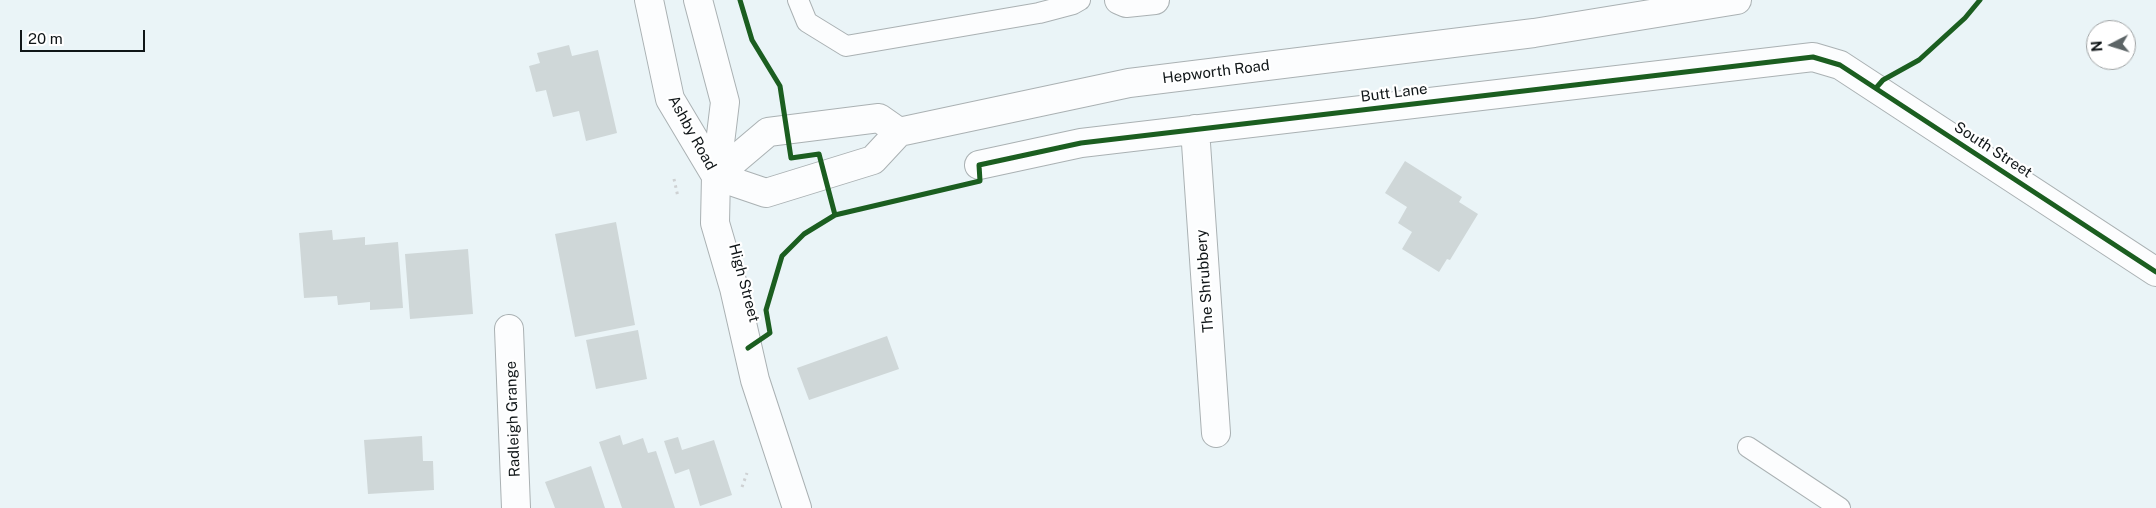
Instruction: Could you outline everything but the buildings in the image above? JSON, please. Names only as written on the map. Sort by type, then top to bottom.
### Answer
[{"type":"main road","name":"Ashby Road","points":[[649,0],[670,99],[716,176]]},
{"type":"main road","name":"Ashby Road","points":[[698,0],[725,102],[716,176]]},
{"type":"main road","points":[[1118,0],[1126,3],[1156,0]]},
{"type":"main road","name":"Hepworth Road","points":[[899,132],[1129,83],[1534,33],[1737,0]]},
{"type":"main road","name":"Butt Lane","points":[[979,165],[1081,143],[1813,57]]},
{"type":"main road","name":"South Street","points":[[1813,57],[1840,65],[2156,272]]},
{"type":"main road","points":[[879,118],[899,132],[873,160],[766,193],[716,176],[768,132],[879,118]]},
{"type":"main road","name":"The Shrubbery","points":[[1195,129],[1216,433]]},
{"type":"main road","name":"High Street","points":[[716,176],[715,223],[734,288],[755,380],[796,508]]},
{"type":"main road","name":"Radleigh Grange","points":[[509,329],[516,508]]},
{"type":"lane","points":[[798,0],[807,22],[846,46],[1039,13],[1073,4],[1080,0]]},
{"type":"lane","points":[[1748,447],[1840,508]]},
{"type":"cycle path","points":[[740,0],[752,40],[780,86],[791,158],[819,154],[835,215],[980,181],[979,165],[1081,143],[1813,57],[1840,65],[2156,272]]},
{"type":"cycle path","points":[[1876,88],[1883,80],[1919,60],[1965,18],[1980,0]]},
{"type":"cycle path","points":[[748,348],[770,333],[766,310],[782,256],[804,234],[835,215]]}]
